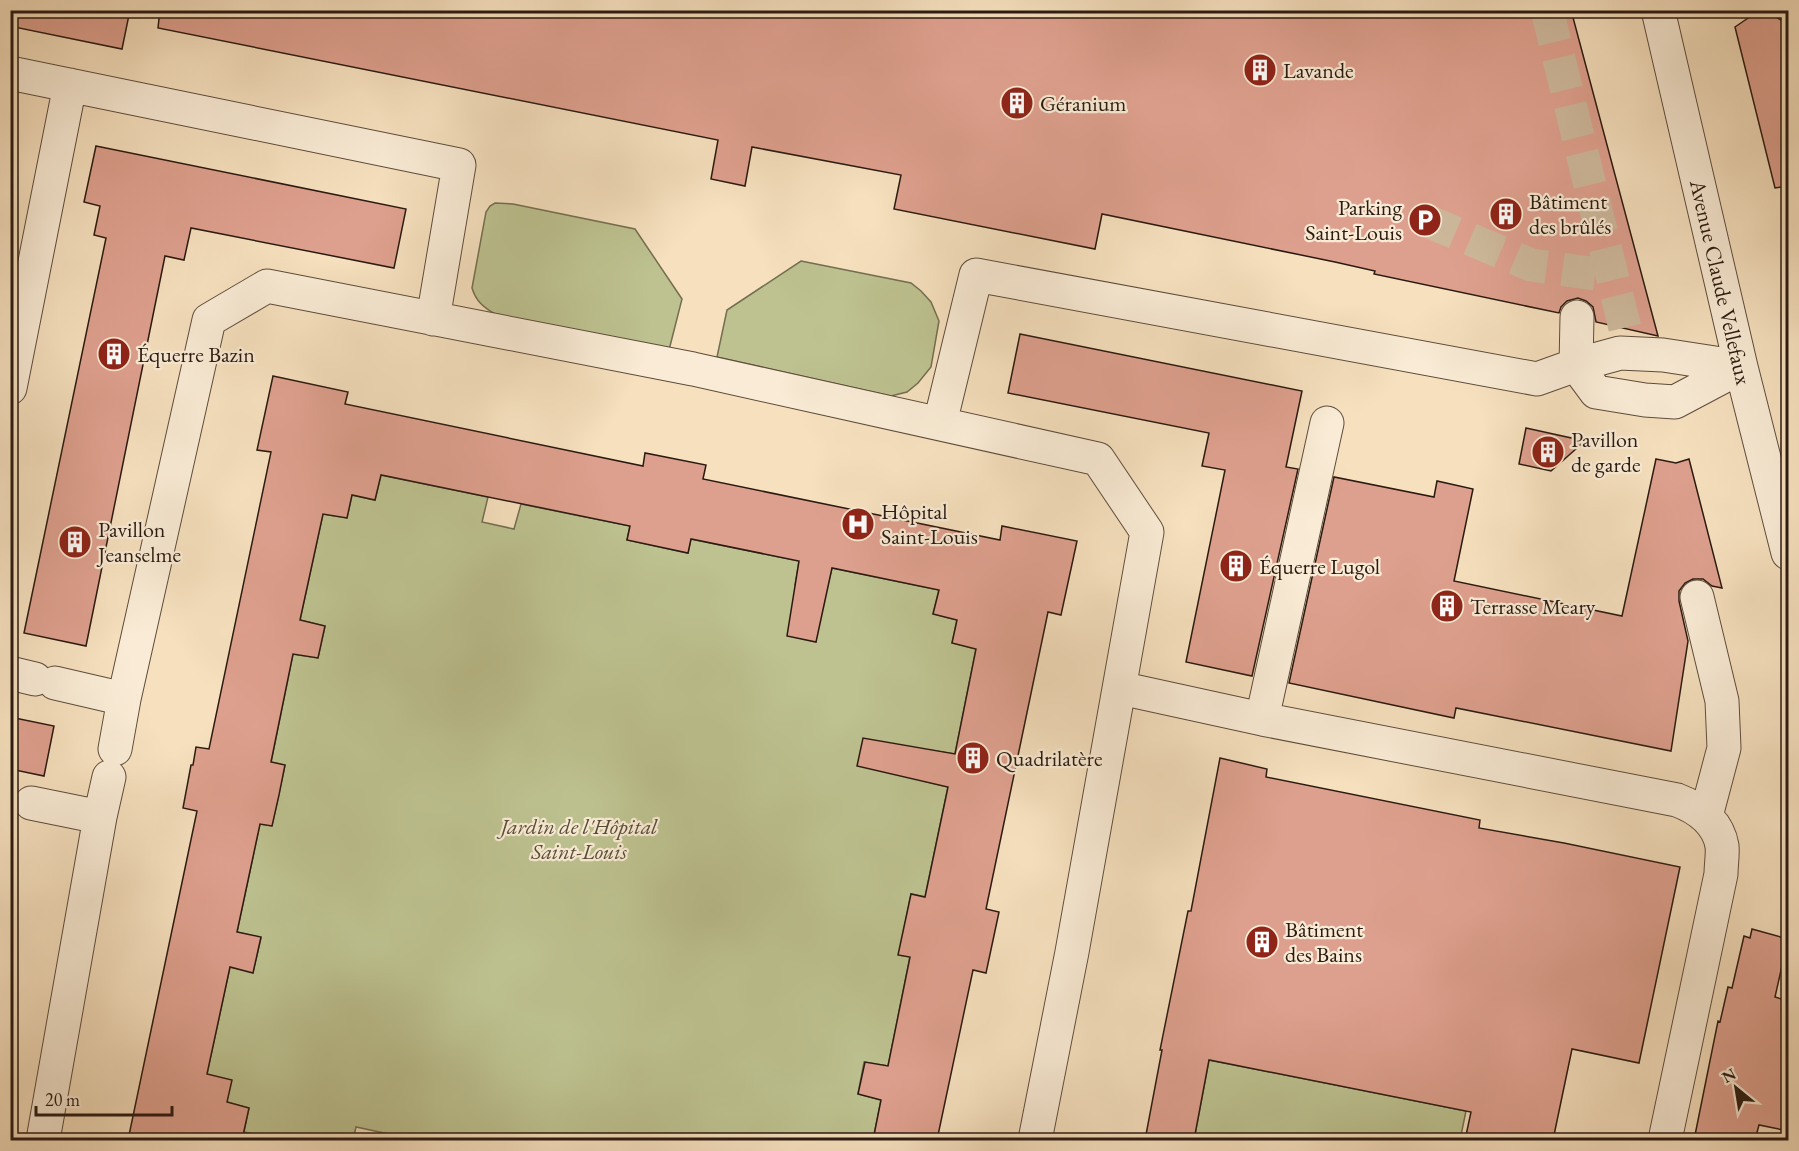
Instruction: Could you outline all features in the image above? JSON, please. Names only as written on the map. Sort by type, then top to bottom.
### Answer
[{"type":"street","name":"Avenue Claude Vellefaux","points":[[1658,10],[1741,367],[1788,553]]},
{"type":"street","points":[[10,73],[459,165],[433,318]]},
{"type":"street","points":[[10,388],[70,85]]},
{"type":"street","points":[[940,423],[976,275],[1537,379],[1620,353],[1630,341],[1674,357],[1741,367]]},
{"type":"street","points":[[43,1140],[100,817],[124,699],[209,320],[267,286],[693,369],[1098,459],[1147,532],[1072,952],[1035,1140]]},
{"type":"street","points":[[1577,317],[1576,365],[1596,392],[1675,402],[1741,367]]},
{"type":"street","points":[[1262,719],[1327,423]]},
{"type":"street","points":[[1696,597],[1722,701],[1724,748],[1706,816]]},
{"type":"street","points":[[34,679],[124,699]]},
{"type":"street","points":[[1120,688],[1262,719],[1677,800],[1693,806],[1706,816],[1714,826],[1722,845],[1720,874],[1665,1140]]},
{"type":"street","points":[[31,803],[100,817]]},
{"type":"green space","points":[[495,203],[513,204],[635,229],[682,299],[669,350],[495,314],[484,306],[472,288],[486,212]]},
{"type":"green space","points":[[801,261],[911,283],[921,291],[931,302],[939,321],[931,367],[918,383],[907,392],[891,396],[717,357],[727,310]]},
{"type":"green space","name":"Jardin de l'Hôpital Saint-Louis","points":[[381,475],[488,497],[482,522],[514,529],[521,504],[630,526],[627,540],[688,553],[691,539],[799,561],[795,585],[826,592],[832,568],[939,590],[933,614],[957,620],[952,643],[976,649],[955,754],[930,750],[923,781],[948,787],[925,897],[911,894],[899,955],[910,957],[888,1066],[864,1062],[858,1094],[881,1100],[873,1140],[388,1140],[389,1134],[356,1127],[353,1140],[287,1140],[244,1132],[249,1108],[227,1102],[207,1074],[230,967],[253,972],[261,938],[237,932],[260,824],[272,826],[285,765],[271,762],[293,654],[318,658],[325,626],[300,620],[323,514],[347,518],[352,495],[375,500]]},
{"type":"green space","points":[[1209,1060],[1466,1111],[1460,1140],[1194,1140]]},
{"type":"building","points":[[16,10],[130,10],[122,49],[14,27]]},
{"type":"building","points":[[160,10],[1571,10],[1658,336],[1596,322],[1593,307],[1578,298],[1567,301],[1559,313],[1374,274],[1375,271],[1335,262],[1102,214],[1095,249],[894,209],[901,175],[752,147],[745,186],[711,179],[718,140],[158,28]]},
{"type":"building","points":[[1760,10],[1766,10],[1788,25],[1788,186],[1775,188],[1735,27]]},
{"type":"building","name":"Équerre Bazin","points":[[96,146],[406,209],[394,268],[191,228],[184,260],[165,256],[86,646],[24,633],[106,238],[94,235],[100,206],[84,202]]},
{"type":"building","name":"Équerre Lugol","points":[[1020,334],[1302,391],[1286,467],[1298,469],[1252,676],[1186,662],[1225,470],[1202,466],[1209,433],[1008,393]]},
{"type":"building","name":"Quadrilatère","points":[[273,376],[348,392],[345,404],[643,466],[645,453],[706,465],[703,479],[1000,540],[1002,526],[1077,541],[1061,615],[1048,612],[986,909],[999,912],[986,973],[973,970],[937,1140],[873,1140],[881,1100],[858,1094],[865,1062],[888,1066],[910,957],[898,955],[911,894],[925,897],[948,787],[857,766],[863,738],[955,754],[976,649],[952,643],[957,620],[933,614],[939,590],[832,568],[816,642],[787,636],[799,561],[691,539],[688,553],[627,540],[630,526],[381,475],[375,500],[352,495],[347,518],[323,514],[300,620],[325,626],[318,658],[293,654],[271,762],[285,765],[279,795],[272,826],[260,824],[237,932],[261,937],[253,973],[230,967],[207,1074],[232,1080],[227,1102],[249,1108],[242,1140],[128,1140],[197,811],[183,808],[191,765],[193,765],[196,747],[209,749],[271,452],[257,450]]},
{"type":"building","name":"Pavillon de garde","points":[[1526,428],[1585,441],[1551,471],[1519,464]]},
{"type":"building","name":"Terrasse Meary","points":[[1656,459],[1676,463],[1689,459],[1722,588],[1712,586],[1703,579],[1693,579],[1685,583],[1679,591],[1688,641],[1671,751],[1456,708],[1454,718],[1289,683],[1334,477],[1434,497],[1437,481],[1473,489],[1454,581],[1622,616]]},
{"type":"building","points":[[10,717],[54,726],[44,776],[10,769]]},
{"type":"building","points":[[1220,758],[1267,769],[1266,777],[1480,820],[1479,828],[1680,867],[1639,1063],[1572,1049],[1553,1140],[1465,1140],[1471,1112],[1209,1060],[1194,1140],[1145,1140],[1162,1050],[1160,1050],[1188,911],[1191,911]]},
{"type":"building","points":[[1752,929],[1788,939],[1775,997],[1788,1001],[1788,1131],[1759,1125],[1755,1140],[1694,1140],[1718,1021],[1720,1022],[1728,987],[1732,988],[1744,936],[1750,938]]},
{"type":"tunnel","points":[[1547,10],[1625,328]]},
{"type":"tunnel","points":[[1425,220],[1531,265],[1611,276]]},
{"type":"place","name":"Lavande","points":[[1260,70]]},
{"type":"place","name":"Géranium","points":[[1017,103]]},
{"type":"place","name":"Bâtiment des brûlés","points":[[1506,214]]},
{"type":"place","name":"Parking Saint-Louis","points":[[1425,220]]},
{"type":"place","name":"Équerre Bazin","points":[[114,354]]},
{"type":"place","name":"Pavillon de garde","points":[[1548,452]]},
{"type":"place","name":"Hôpital Saint-Louis","points":[[858,524]]},
{"type":"place","name":"Pavillon Jeanselme","points":[[75,542]]},
{"type":"place","name":"Équerre Lugol","points":[[1236,566]]},
{"type":"place","name":"Terrasse Meary","points":[[1447,606]]},
{"type":"place","name":"Quadrilatère","points":[[973,758]]},
{"type":"place","name":"Bâtiment des Bains","points":[[1262,942]]}]
